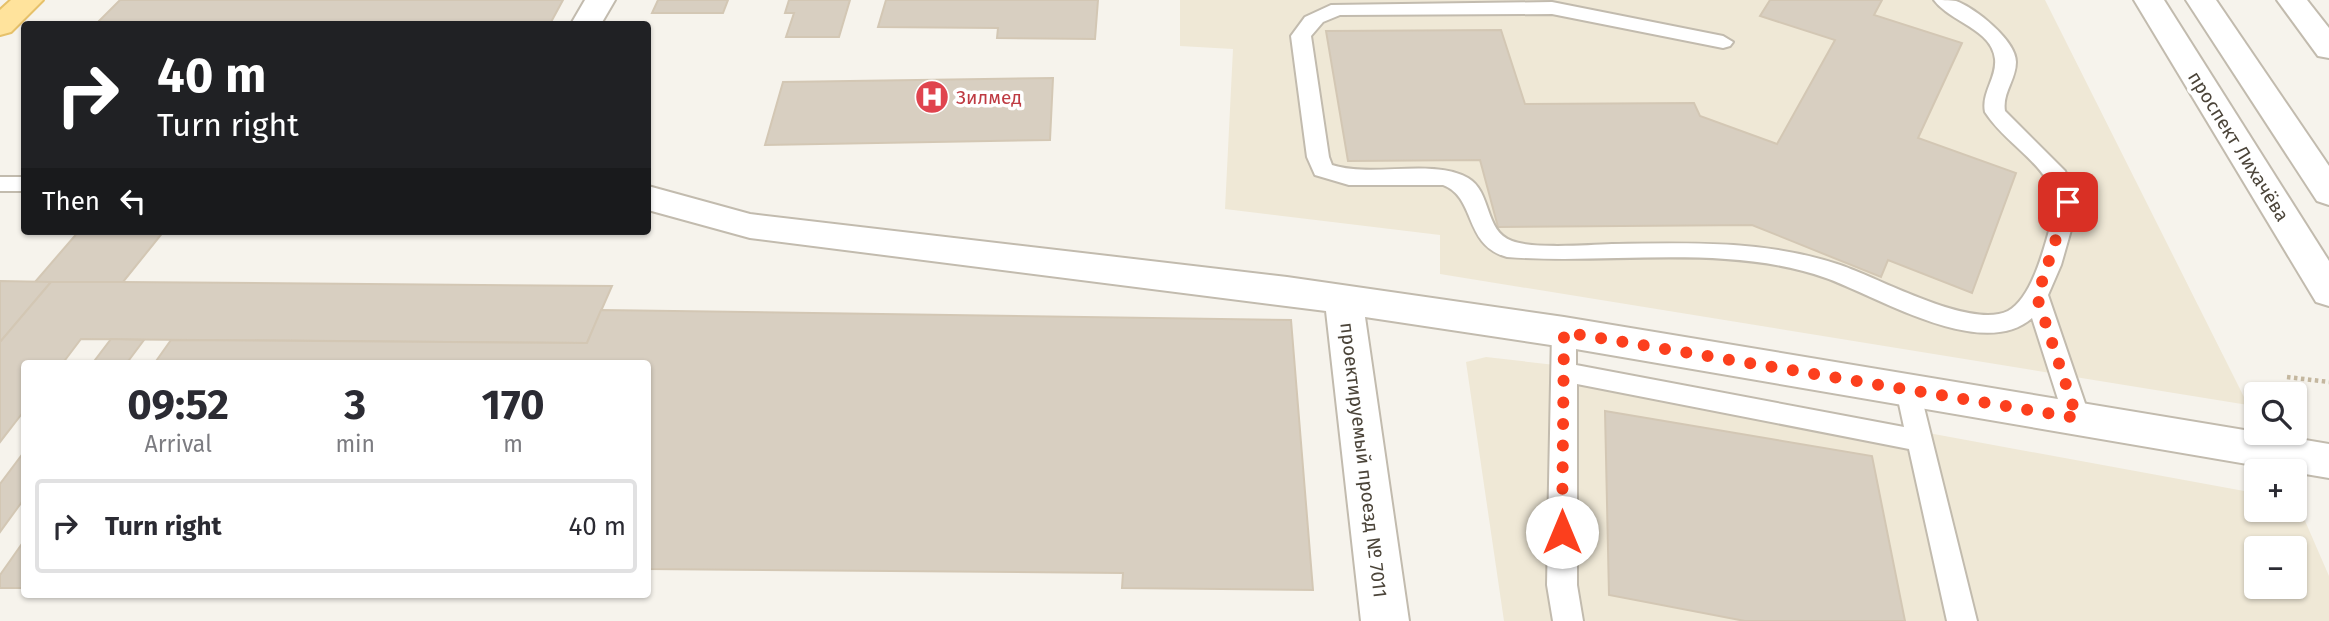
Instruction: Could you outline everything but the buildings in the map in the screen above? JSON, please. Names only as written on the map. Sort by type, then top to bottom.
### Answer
[{"type":"main road","points":[[0,26],[28,0]]},
{"type":"street","points":[[588,21],[600,0]]},
{"type":"street","name":"проспект Лихачёва","points":[[2149,0],[2329,292]]},
{"type":"street","points":[[2201,0],[2329,193]]},
{"type":"street","points":[[2292,0],[2329,50]]},
{"type":"street","points":[[651,199],[694,213],[750,226],[1344,300],[1564,332],[2329,461]]},
{"type":"street","name":"проектируемый проезд № 7011","points":[[1344,300],[1385,621]]},
{"type":"lane","points":[[1723,42],[1573,10],[1477,4],[1338,9],[1308,22],[1301,36],[1318,157],[1323,170],[1349,178],[1445,178],[1458,181],[1473,195],[1482,228],[1491,242],[1507,249],[1760,253],[1832,271],[1954,320],[1988,323],[2016,317],[2037,297],[2068,202],[2067,192],[2050,168],[1995,112],[1992,102],[2007,65],[2004,49],[1997,40],[1943,0]]},
{"type":"lane","points":[[0,184],[21,184]]},
{"type":"lane","points":[[2037,297],[2077,418]]},
{"type":"lane","points":[[1564,332],[1562,586],[1568,621]]},
{"type":"lane","points":[[1563,372],[1921,441]]},
{"type":"lane","points":[[1909,390],[1962,621]]},
{"type":"path","points":[[2287,377],[2329,382]]},
{"type":"shaded area","points":[[1180,0],[2045,0],[2244,397],[2244,404],[1440,274],[1440,235],[1225,209],[1233,49],[1180,46]]},
{"type":"shaded area","points":[[1486,357],[1564,366],[2244,491],[2244,522],[2306,522],[2329,576],[2329,621],[1504,621],[1466,362]]},
{"type":"place","name":"Зилмед","points":[[932,97]]},
{"type":"route","points":[[1562,532],[1564,332],[2077,418],[2037,297],[2068,202]]}]
